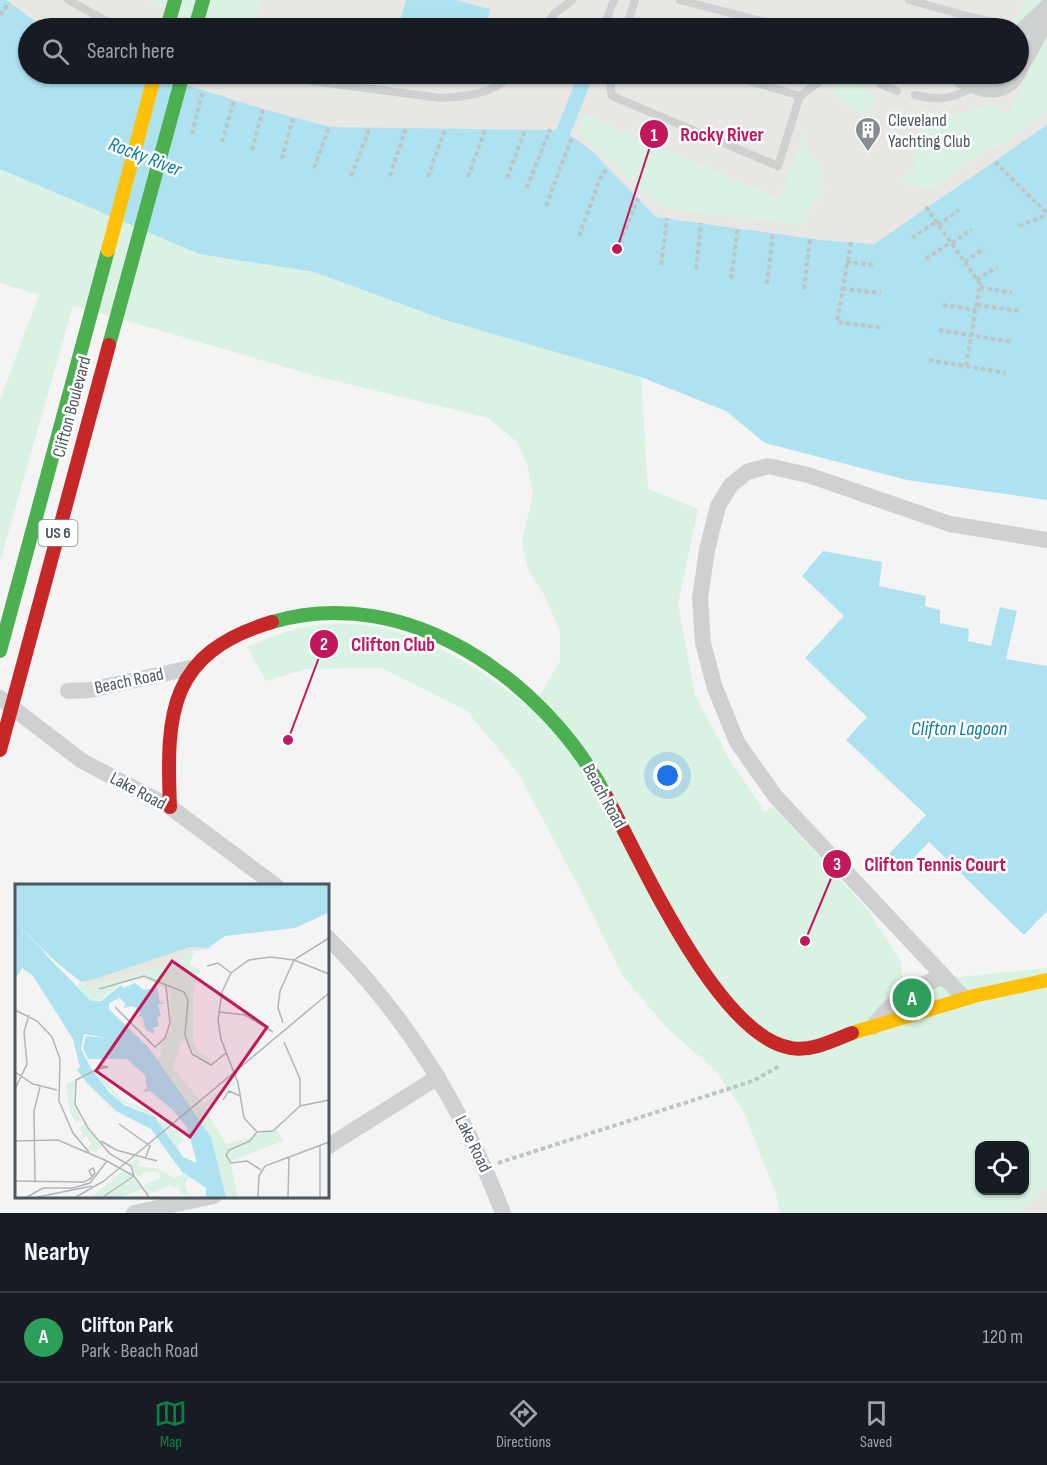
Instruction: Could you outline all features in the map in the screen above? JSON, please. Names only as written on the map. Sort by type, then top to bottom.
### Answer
[{"type":"main road","points":[[170,18],[175,0]]},
{"type":"main road","points":[[198,18],[203,0]]},
{"type":"main road","name":"Clifton Boulevard","points":[[0,651],[152,84]]},
{"type":"main road","name":"Clifton Boulevard","points":[[0,750],[6,703],[180,84]]},
{"type":"main road","name":"Beach Road","points":[[170,807],[168,742],[178,693],[190,668],[216,646],[243,632],[270,623],[309,615],[337,613],[374,616],[414,625],[467,650],[530,696],[563,730],[596,776],[673,925],[727,1002],[746,1023],[770,1041],[797,1049],[930,1011],[963,998],[1047,980]]},
{"type":"street","points":[[1029,24],[1047,7]]},
{"type":"street","points":[[1029,53],[1047,20]]},
{"type":"street","points":[[981,84],[996,90],[1008,84]]},
{"type":"street","points":[[963,998],[775,796],[737,742],[715,688],[703,643],[700,598],[707,550],[718,506],[731,485],[747,472],[768,466],[808,475],[950,524],[1047,540]]},
{"type":"street","name":"Beach Road","points":[[68,691],[90,690],[190,668]]},
{"type":"street","name":"Lake Road","points":[[6,703],[82,760],[170,807],[273,884]]},
{"type":"street","name":"Lake Road","points":[[328,938],[395,1012],[438,1077],[485,1167],[503,1213]]},
{"type":"street","points":[[873,1027],[890,1004],[920,984],[943,977]]},
{"type":"street","points":[[328,1146],[438,1077]]},
{"type":"street","points":[[134,1213],[209,1198]]},
{"type":"lane","points":[[68,0],[101,18]]},
{"type":"lane","points":[[551,18],[572,0]]},
{"type":"lane","points":[[607,18],[614,0]]},
{"type":"lane","points":[[629,18],[635,0]]},
{"type":"lane","points":[[680,0],[749,18]]},
{"type":"lane","points":[[909,0],[975,18]]},
{"type":"lane","points":[[335,84],[440,98],[462,97],[486,91],[499,84]]},
{"type":"lane","points":[[610,84],[612,96],[777,166],[800,96],[816,84]]},
{"type":"lane","points":[[760,84],[800,96]]},
{"type":"lane","points":[[881,84],[897,91]]},
{"type":"lane","points":[[915,95],[944,100],[958,96],[968,84]]},
{"type":"path","points":[[0,15],[9,2]]},
{"type":"path","points":[[192,134],[204,90]]},
{"type":"path","points":[[222,142],[234,100]]},
{"type":"path","points":[[252,150],[263,109]]},
{"type":"path","points":[[282,159],[293,117]]},
{"type":"path","points":[[314,168],[329,127]]},
{"type":"path","points":[[390,176],[406,128]]},
{"type":"path","points":[[351,176],[368,133],[367,129]]},
{"type":"path","points":[[428,177],[445,129]]},
{"type":"path","points":[[527,188],[550,129]]},
{"type":"path","points":[[468,177],[485,130]]},
{"type":"path","points":[[507,178],[525,130]]},
{"type":"path","points":[[546,206],[572,137]]},
{"type":"path","points":[[995,162],[1047,214],[1019,226]]},
{"type":"path","points":[[579,236],[602,174],[608,168]]},
{"type":"path","points":[[617,250],[638,198]]},
{"type":"path","points":[[926,207],[980,287],[966,365]]},
{"type":"path","points":[[912,238],[959,210]]},
{"type":"path","points":[[661,266],[667,218]]},
{"type":"path","points":[[696,269],[701,223]]},
{"type":"path","points":[[731,279],[738,227]]},
{"type":"path","points":[[926,259],[972,229]]},
{"type":"path","points":[[767,284],[773,232]]},
{"type":"path","points":[[804,289],[810,238]]},
{"type":"path","points":[[851,242],[837,322],[883,328]]},
{"type":"path","points":[[965,262],[984,248]]},
{"type":"path","points":[[846,261],[875,265]]},
{"type":"path","points":[[977,280],[997,267]]},
{"type":"path","points":[[980,287],[1012,293]]},
{"type":"path","points":[[842,289],[881,293]]},
{"type":"path","points":[[943,305],[1019,311]]},
{"type":"path","points":[[939,330],[1013,342]]},
{"type":"path","points":[[929,360],[1006,373]]},
{"type":"path","points":[[485,1167],[753,1081]]},
{"type":"shaded area","points":[[6,0],[1047,0],[1047,125],[874,244],[822,240],[656,217],[590,149],[570,135],[591,84],[1029,84],[1029,18],[31,18]]},
{"type":"shaded area","points":[[183,84],[574,84],[556,130],[331,127]]},
{"type":"green space","points":[[149,0],[260,0],[256,18],[186,18]]},
{"type":"green space","points":[[1022,0],[1043,0],[1026,18],[1012,18],[1016,16],[1025,2]]},
{"type":"green space","points":[[1047,34],[1047,113],[996,149],[989,148],[931,190],[896,181],[902,179],[916,165],[912,148],[921,138],[914,111],[956,115],[989,105],[1008,115],[1023,84],[1029,84],[1029,71]]},
{"type":"green space","points":[[830,84],[863,84],[874,96],[875,104],[859,116],[843,103]]},
{"type":"green space","points":[[584,114],[780,199],[804,131],[809,153],[819,163],[826,187],[822,191],[823,199],[811,204],[805,225],[662,208],[577,132]]},
{"type":"green space","points":[[0,169],[199,254],[314,272],[445,320],[641,377],[648,489],[698,509],[678,604],[695,695],[728,757],[765,812],[773,806],[867,909],[900,960],[904,983],[1047,968],[1047,1188],[1021,1213],[780,1213],[776,1194],[744,1112],[716,1071],[667,1028],[623,976],[578,885],[518,773],[466,710],[382,668],[306,669],[266,681],[247,647],[306,627],[359,624],[412,637],[439,649],[476,669],[532,708],[560,661],[560,632],[546,598],[528,570],[522,542],[533,494],[527,464],[517,442],[488,418],[316,376],[73,305],[0,562],[0,400],[39,295],[0,283]]},
{"type":"sand","points":[[1047,1188],[1047,1213],[1021,1213]]},
{"type":"water","name":"Rocky River","points":[[0,0],[6,0],[31,18],[18,18],[18,84],[183,84],[331,127],[556,130],[574,84],[590,84],[570,135],[590,149],[656,217],[822,240],[874,244],[1047,125],[1047,500],[907,480],[765,443],[726,411],[641,377],[445,320],[314,272],[199,254],[0,169]]},
{"type":"water","points":[[406,0],[456,0],[490,9],[488,18],[401,18]]},
{"type":"water","name":"Clifton Lagoon","points":[[823,551],[882,562],[879,586],[926,596],[925,606],[940,610],[940,623],[969,629],[968,641],[991,646],[1000,607],[1017,611],[1006,659],[1047,666],[1047,911],[1024,935],[929,842],[899,873],[884,859],[926,815],[846,740],[867,717],[805,658],[844,616],[802,576]]},
{"type":"traffic: fast","points":[[170,18],[175,0]]},
{"type":"traffic: fast","points":[[198,18],[203,0]]},
{"type":"traffic: fast","points":[[109,345],[180,84]]},
{"type":"traffic: fast","points":[[0,651],[108,250]]},
{"type":"traffic: fast","points":[[272,622],[323,613],[373,616],[421,629],[467,651],[509,680],[547,715],[580,754],[606,796]]},
{"type":"traffic: slow","points":[[108,250],[152,84]]},
{"type":"traffic: slow","points":[[852,1033],[974,996],[1047,980]]},
{"type":"traffic: jam","points":[[0,750],[109,345]]},
{"type":"traffic: jam","points":[[170,807],[170,742],[173,715],[181,690],[193,669],[212,651],[238,635],[272,622]]},
{"type":"traffic: jam","points":[[606,796],[684,941],[709,979],[736,1012],[763,1036],[791,1048],[814,1047],[852,1033]]},
{"type":"place","name":"Cleveland Yachting Club","points":[[868,153]]},
{"type":"place","name":"Rocky River","points":[[617,249]]},
{"type":"place","name":"Clifton Club","points":[[288,740]]},
{"type":"place","name":"Clifton Tennis Court","points":[[805,941]]},
{"type":"place","name":"Clifton Park","points":[[912,998]]}]
